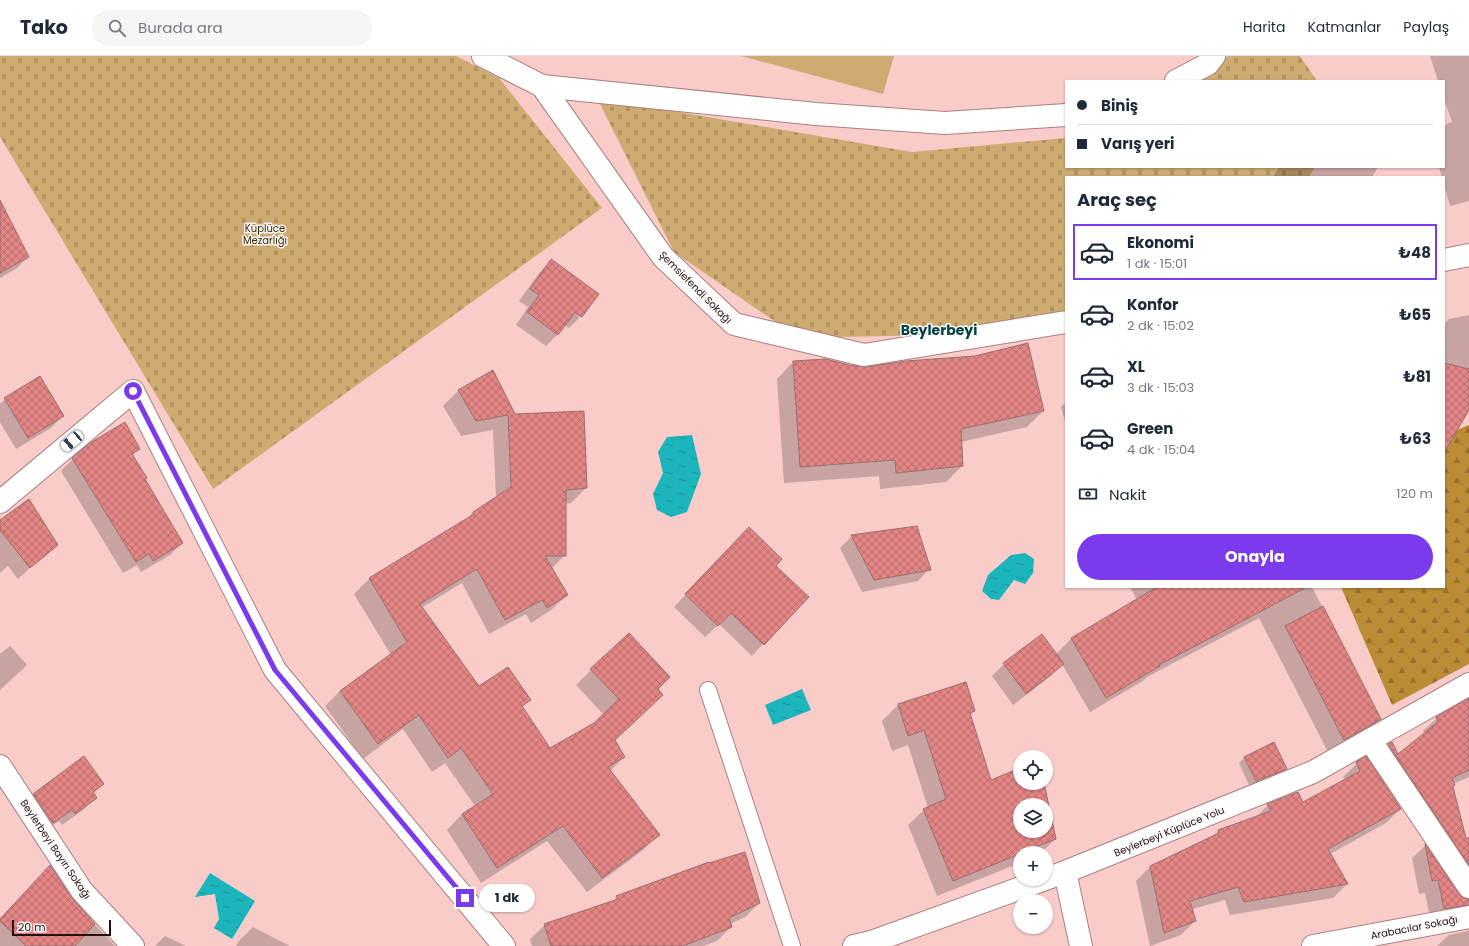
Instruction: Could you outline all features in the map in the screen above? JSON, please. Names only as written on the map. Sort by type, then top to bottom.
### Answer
[{"type":"street","name":"Şemsiefendi Sokağı","points":[[483,56],[542,86],[663,257],[734,324],[864,355],[1065,322]]},
{"type":"street","points":[[1178,80],[1208,64],[1214,56]]},
{"type":"street","points":[[542,86],[816,114],[945,123],[1065,115]]},
{"type":"street","points":[[1445,260],[1469,256]]},
{"type":"street","points":[[0,502],[133,391],[275,670],[504,946]]},
{"type":"street","name":"Beylerbeyi Küplüce Yolu","points":[[854,946],[871,942],[1066,872],[1313,772],[1469,684]]},
{"type":"street","points":[[1370,740],[1469,887]]},
{"type":"street","name":"Beylerbeyi Bayırı Sokağı","points":[[0,766],[82,891],[133,946]]},
{"type":"street","points":[[1066,872],[1081,946]]},
{"type":"street","name":"Arabacılar Sokağı","points":[[1313,946],[1469,917]]},
{"type":"lane","points":[[708,690],[792,946]]},
{"type":"green space","name":"Küplüce Mezarlığı","points":[[0,56],[456,56],[499,78],[602,208],[213,489],[0,137]]},
{"type":"green space","points":[[741,56],[894,56],[883,94]]},
{"type":"green space","points":[[1228,56],[1300,56],[1316,80],[1200,80]]},
{"type":"green space","points":[[597,98],[912,152],[1065,138],[1065,168],[1314,168],[1310,176],[1065,176],[1065,317],[928,335],[799,338],[674,252]]},
{"type":"green space","points":[[1469,425],[1469,664],[1392,705],[1341,588],[1445,588],[1445,435]]},
{"type":"water","points":[[692,435],[701,474],[687,512],[671,517],[657,510],[653,494],[663,473],[658,452],[667,437]]},
{"type":"water","points":[[1025,553],[1034,559],[1033,573],[1025,584],[1014,580],[999,600],[991,599],[982,591],[988,575],[1011,555]]},
{"type":"water","points":[[802,689],[811,710],[773,725],[765,705]]},
{"type":"water","points":[[210,873],[255,901],[232,939],[214,928],[219,919],[215,894],[195,897]]},
{"type":"building","points":[[0,200],[29,257],[0,273]]},
{"type":"building","points":[[551,259],[599,294],[582,317],[575,312],[558,335],[527,312],[539,295],[530,289]]},
{"type":"building","points":[[1028,343],[1044,411],[961,429],[963,466],[896,473],[895,460],[800,467],[793,361],[826,359],[849,365],[866,367],[906,361],[975,356]]},
{"type":"building","points":[[1445,363],[1469,369],[1469,410],[1445,451]]},
{"type":"building","points":[[493,370],[515,414],[584,411],[587,488],[566,490],[566,556],[545,556],[568,595],[547,608],[542,600],[505,620],[477,569],[420,604],[479,686],[508,667],[531,700],[522,706],[550,748],[594,723],[619,699],[590,669],[629,633],[670,677],[658,689],[663,695],[615,740],[625,757],[608,767],[660,835],[602,878],[563,826],[497,868],[462,814],[493,794],[461,748],[448,758],[419,715],[378,744],[340,691],[407,642],[369,578],[474,514],[473,512],[511,487],[508,415],[476,421],[458,390]]},
{"type":"building","points":[[40,376],[64,416],[28,438],[4,398]]},
{"type":"building","points":[[125,422],[140,449],[132,454],[183,543],[153,561],[149,554],[136,562],[72,458],[90,443]]},
{"type":"building","points":[[29,499],[58,545],[30,568],[0,530],[0,520]]},
{"type":"building","points":[[917,526],[931,570],[874,580],[851,535]]},
{"type":"building","points":[[749,527],[782,559],[776,566],[809,597],[764,645],[731,613],[718,626],[685,594]]},
{"type":"building","points":[[1155,588],[1305,588],[1159,665],[1160,666],[1106,698],[1071,638]]},
{"type":"building","points":[[1323,606],[1381,719],[1344,740],[1285,626]]},
{"type":"building","points":[[1042,634],[1064,664],[1026,694],[1003,663]]},
{"type":"building","points":[[966,682],[975,711],[970,713],[991,780],[1013,771],[1013,790],[1046,790],[1047,798],[1013,798],[1013,838],[1053,838],[1053,825],[1056,839],[1038,846],[1013,846],[1013,857],[953,881],[923,809],[946,799],[924,730],[908,736],[898,704]]},
{"type":"building","points":[[1469,698],[1469,770],[1452,778],[1455,785],[1453,787],[1466,838],[1469,838],[1469,865],[1388,744],[1392,742],[1398,754],[1438,722],[1436,717]]},
{"type":"building","points":[[1274,742],[1287,769],[1256,781],[1244,757]]},
{"type":"building","points":[[84,756],[104,784],[93,792],[97,798],[75,814],[72,810],[53,823],[33,794]]},
{"type":"building","points":[[1366,756],[1401,809],[1328,849],[1348,884],[1244,902],[1238,887],[1190,901],[1196,921],[1164,933],[1150,866],[1219,833],[1218,830],[1271,811],[1267,804],[1298,792],[1303,802],[1360,771],[1356,762]]},
{"type":"building","points":[[1425,844],[1459,894],[1463,898],[1469,899],[1469,905],[1444,909],[1438,880],[1432,881]]},
{"type":"building","points":[[745,852],[760,903],[729,918],[732,927],[683,946],[551,946],[544,924],[618,899],[616,896],[709,862]]},
{"type":"building","points":[[50,865],[72,898],[95,924],[75,946],[26,946],[0,921],[0,919]]},
{"type":"district","name":"Beylerbeyi","points":[[939,330]]},
{"type":"route","points":[[133,391],[275,670],[465,898]]}]
